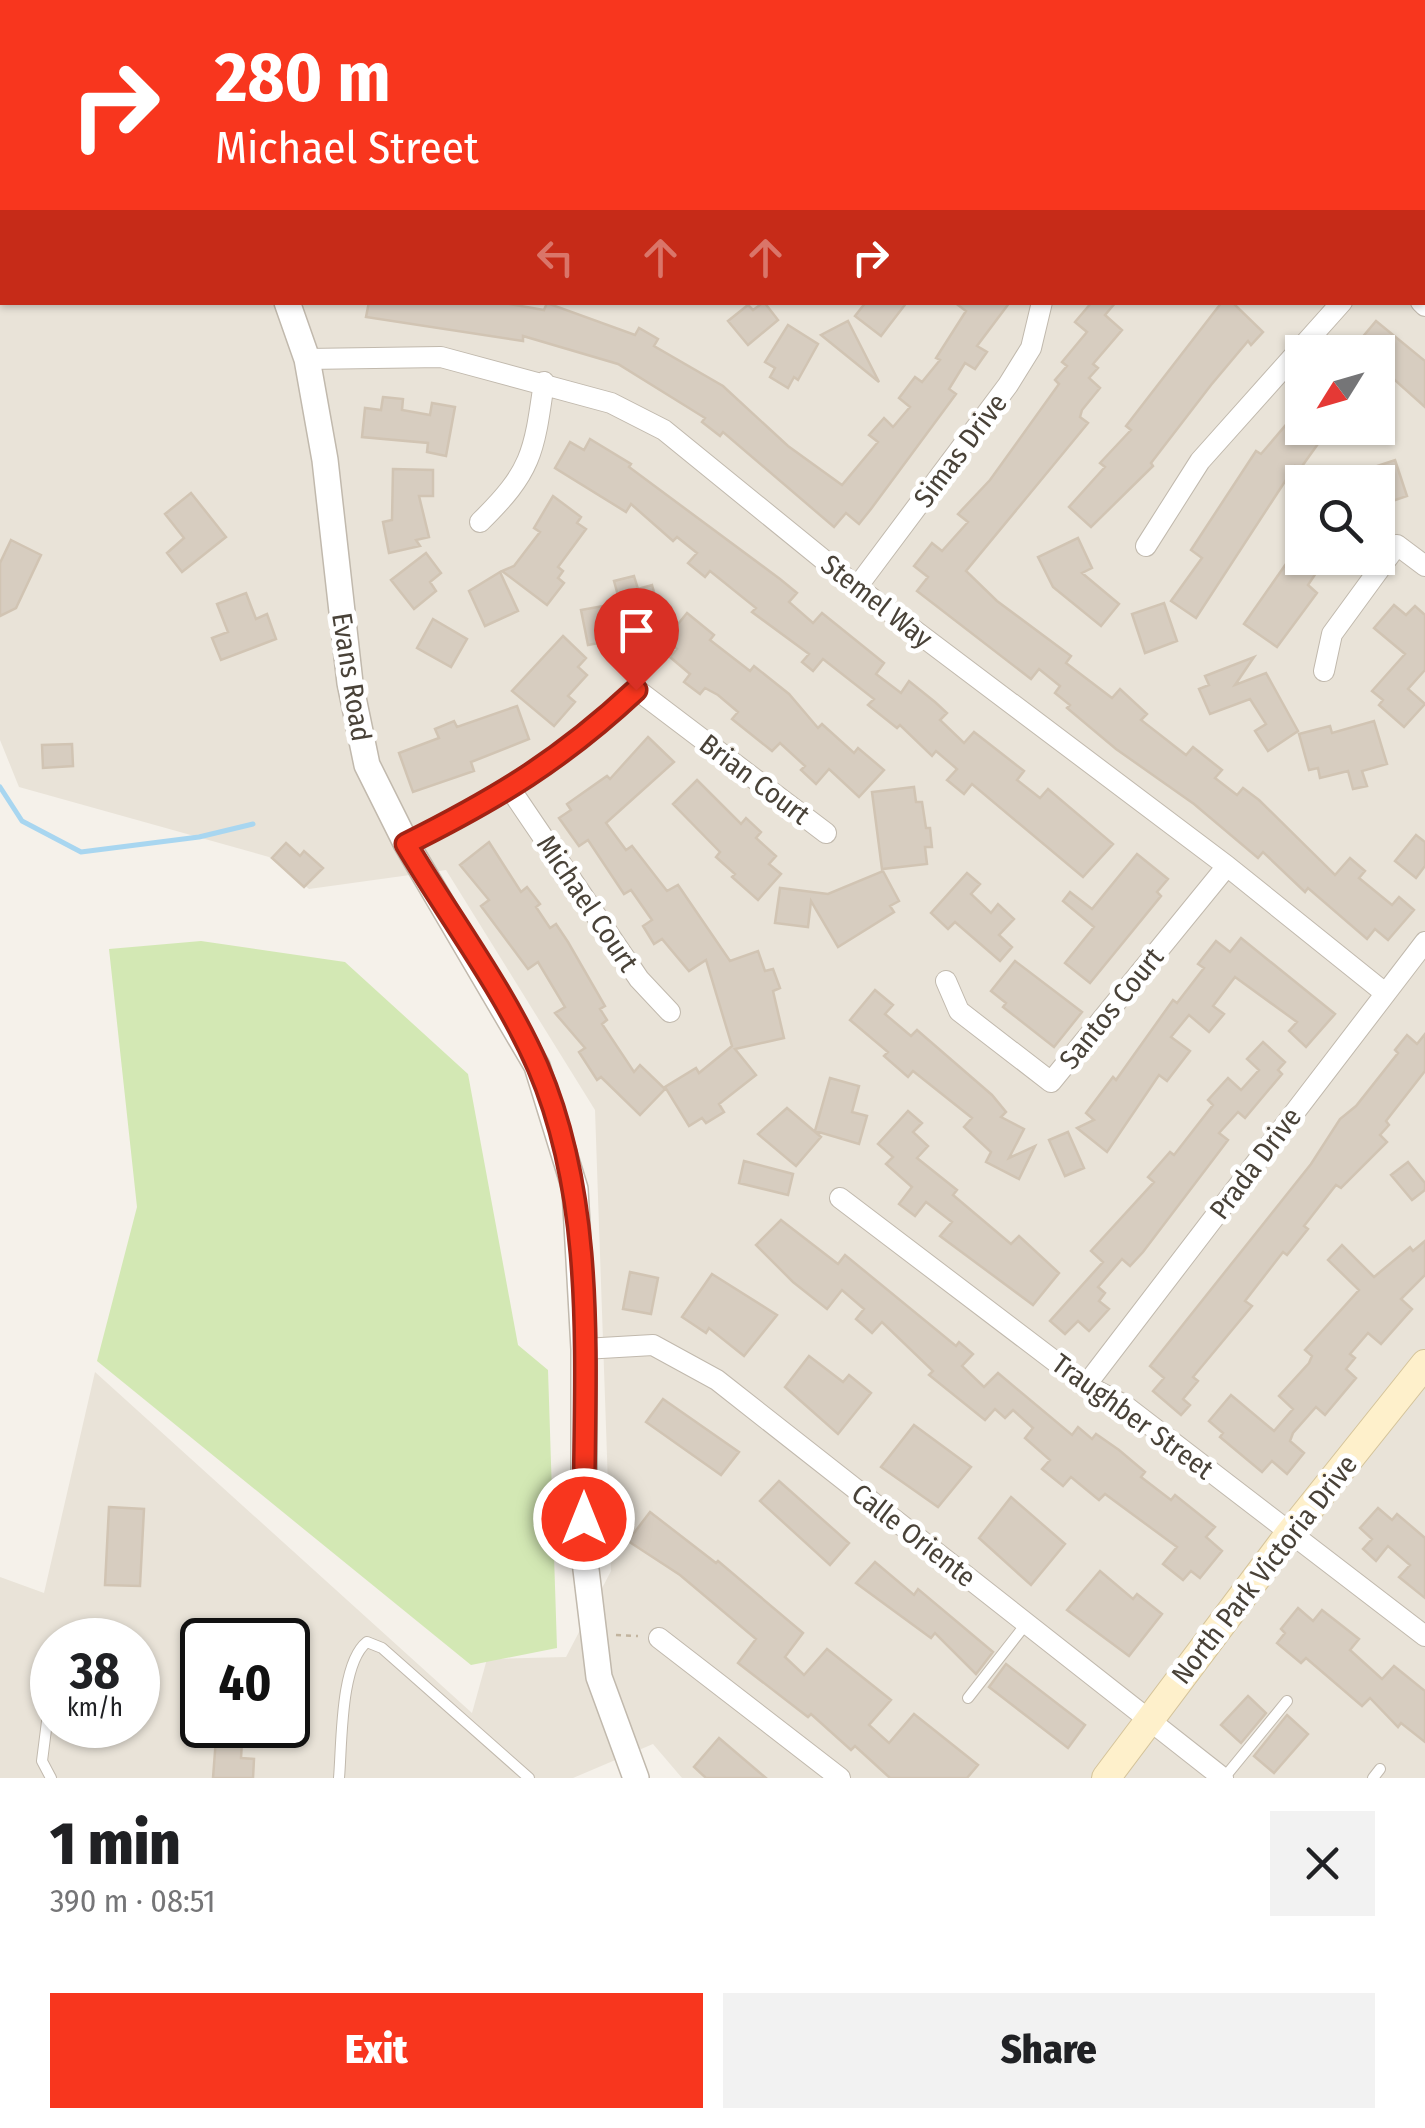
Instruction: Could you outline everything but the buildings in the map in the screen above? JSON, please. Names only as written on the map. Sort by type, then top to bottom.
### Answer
[{"type":"main road","name":"North Park Victoria Drive","points":[[1106,1778],[1290,1533],[1423,1370]]},
{"type":"street","name":"Evans Road","points":[[288,305],[308,358],[325,460],[356,722],[366,765],[406,844],[537,1066],[575,1190],[584,1350],[584,1553],[592,1634],[600,1677],[636,1778]]},
{"type":"street","name":"Simas Drive","points":[[857,587],[1008,385],[1030,348],[1041,305]]},
{"type":"street","points":[[1146,546],[1200,460],[1339,305]]},
{"type":"street","name":"Stemel Way","points":[[308,358],[441,357],[611,403],[664,430],[857,587],[1227,866],[1386,993]]},
{"type":"street","points":[[480,522],[504,498],[531,460],[544,382]]},
{"type":"street","points":[[1324,671],[1332,634],[1397,545],[1425,566]]},
{"type":"street","name":"Brian Court","points":[[512,790],[583,740],[636,690],[826,833]]},
{"type":"street","points":[[406,844],[512,790]]},
{"type":"street","name":"Michael Court","points":[[512,790],[640,979],[670,1012]]},
{"type":"street","name":"Santos Court","points":[[946,981],[958,1010],[1051,1082],[1227,866]]},
{"type":"street","name":"Prada Drive","points":[[1086,1384],[1425,942]]},
{"type":"street","name":"Traughber Street","points":[[840,1198],[1086,1384],[1124,1405],[1425,1636]]},
{"type":"street","name":"Calle Oriente","points":[[584,1350],[653,1345],[718,1380],[1223,1778]]},
{"type":"street","points":[[659,1638],[836,1777]]},
{"type":"lane","points":[[968,1698],[1026,1624]]},
{"type":"lane","points":[[338,1778],[347,1684],[358,1649],[367,1642],[382,1648],[529,1778]]},
{"type":"lane","points":[[1223,1778],[1287,1700]]},
{"type":"lane","points":[[44,1748],[42,1761],[51,1778]]},
{"type":"path","points":[[592,1634],[659,1638]]},
{"type":"shaded area","points":[[0,305],[1425,305],[1425,1778],[682,1778],[653,1744],[573,1778],[0,1778],[0,1577],[44,1593],[95,1372],[472,1713],[487,1659],[566,1657],[611,1571],[595,1110],[446,870],[309,889],[269,857],[19,787],[0,740]]},
{"type":"green space","points":[[201,941],[345,962],[468,1074],[518,1345],[548,1370],[557,1648],[471,1665],[97,1361],[137,1207],[109,949]]},
{"type":"waterway","points":[[0,787],[22,821],[81,852],[199,837],[253,824]]},
{"type":"route","points":[[584,1519],[584,1350],[575,1190],[537,1066],[406,844],[512,790],[583,740],[636,690]]}]
